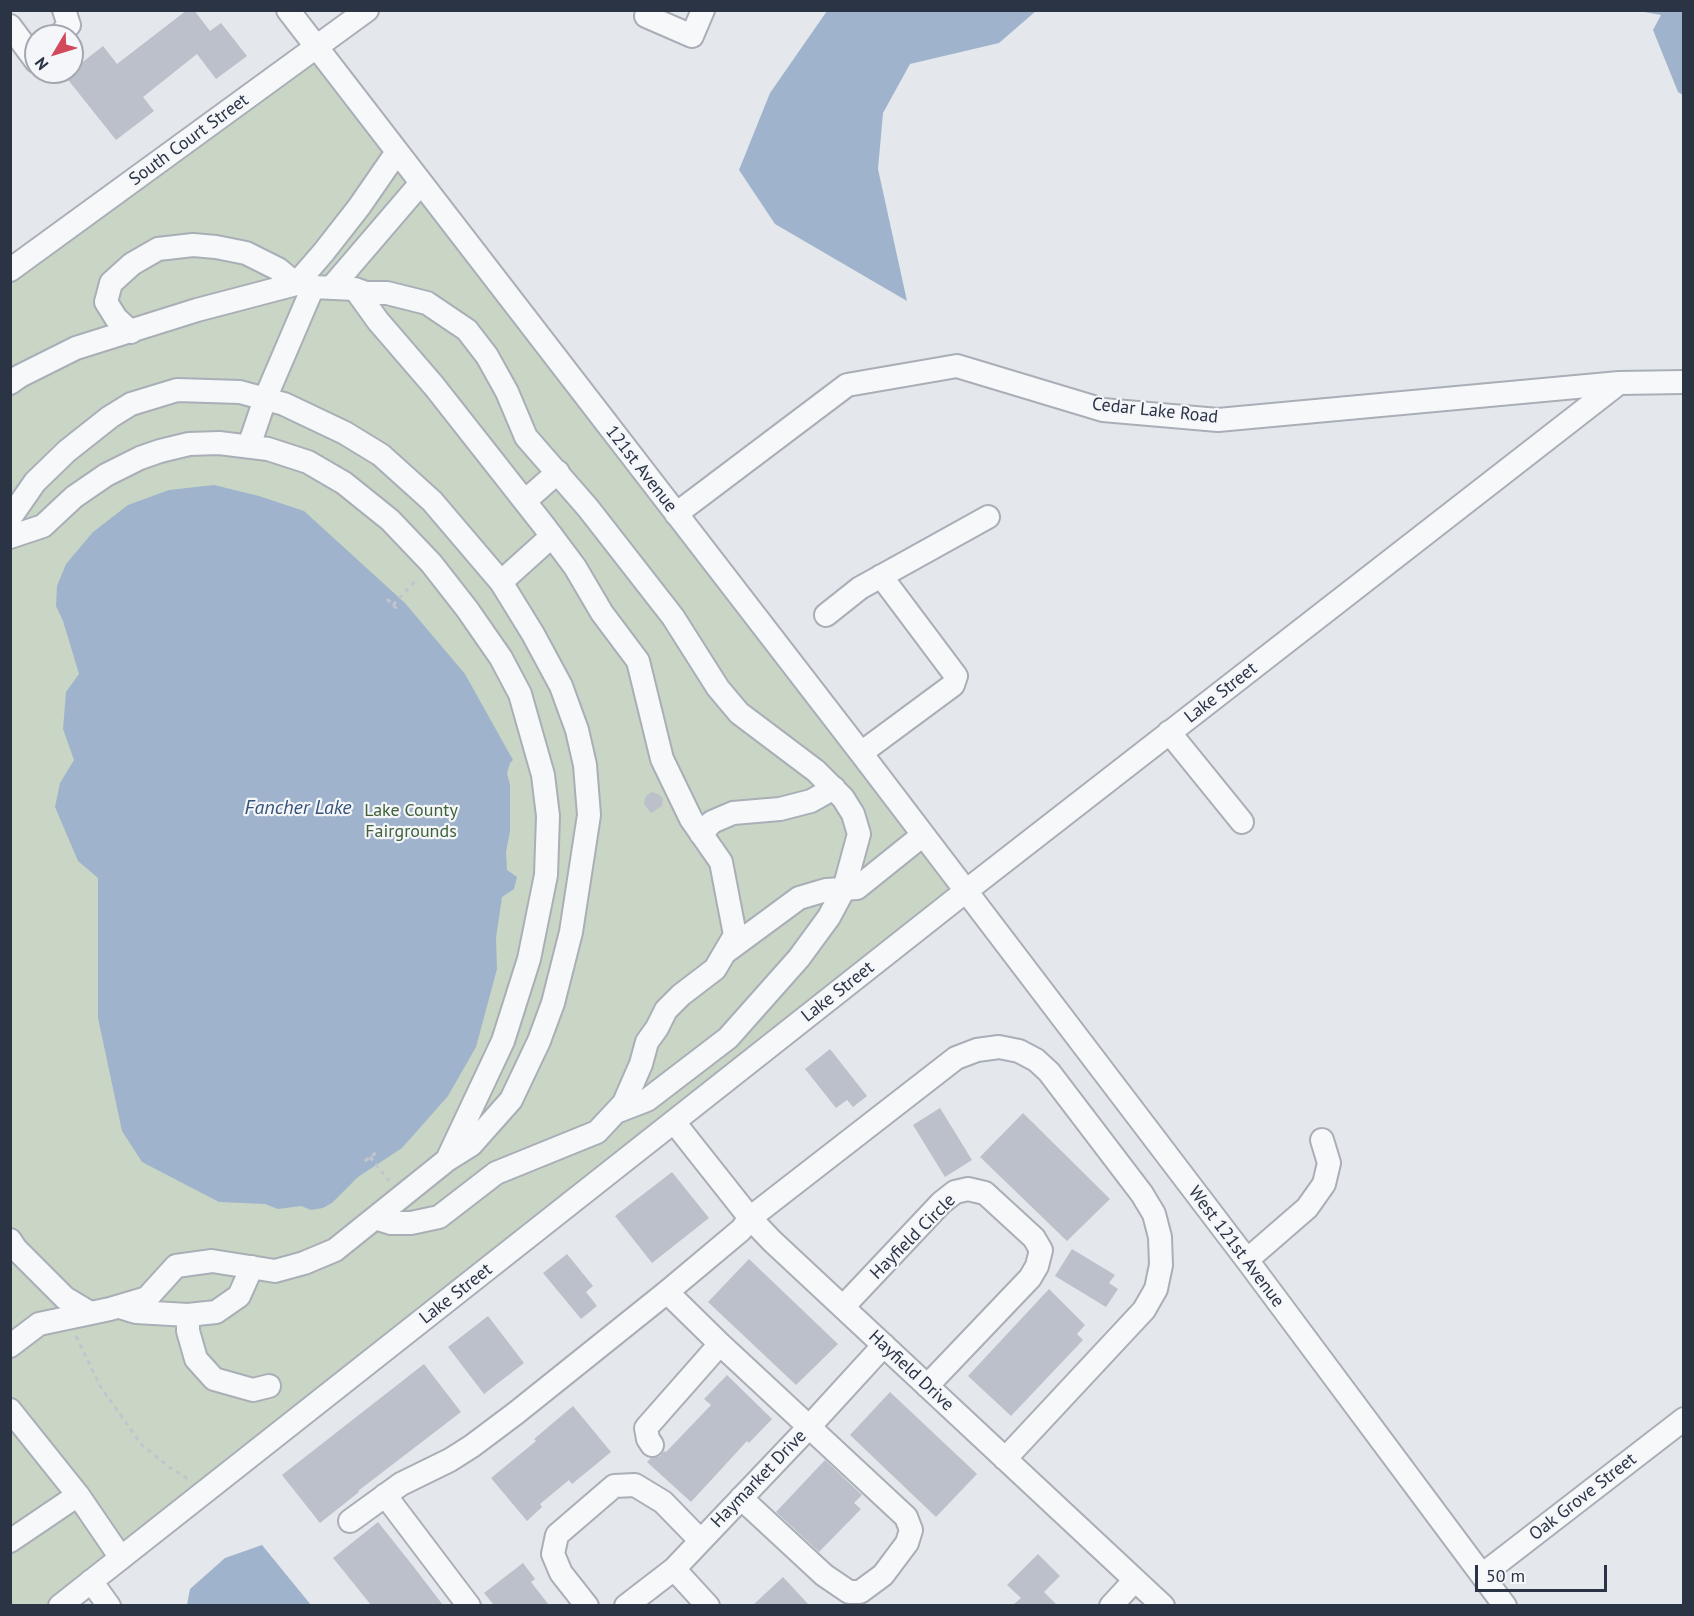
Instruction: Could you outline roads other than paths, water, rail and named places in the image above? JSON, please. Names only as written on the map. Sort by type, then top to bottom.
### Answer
[{"type":"street","name":"121st Avenue","points":[[288,10],[966,891]]},
{"type":"street","name":"South Court Street","points":[[10,270],[367,10]]},
{"type":"street","points":[[648,10],[646,16],[692,36],[703,10]]},
{"type":"street","points":[[10,26],[24,45]]},
{"type":"street","points":[[249,446],[265,399],[314,286],[323,253],[397,152]]},
{"type":"street","points":[[314,286],[421,183]]},
{"type":"street","points":[[131,332],[116,318],[106,302],[111,283],[132,264],[158,249],[193,245],[246,253],[314,286]]},
{"type":"street","points":[[10,383],[76,348],[197,310],[314,286],[355,289],[366,293],[387,293],[428,303],[467,330],[487,356],[507,392],[526,437],[558,472],[673,617],[718,688],[739,713],[794,753],[834,788],[853,814],[859,834],[844,889],[829,917],[799,958],[728,1038],[648,1100],[616,1112]]},
{"type":"street","points":[[355,289],[378,321],[434,386],[552,536],[575,567],[602,613],[638,661],[662,759],[681,801],[721,862],[735,935],[715,969],[681,995],[666,1010],[657,1028],[646,1042],[641,1064],[624,1103],[597,1132],[496,1173],[439,1216],[411,1223],[391,1223],[375,1218]]},
{"type":"street","name":"Cedar Lake Road","points":[[676,514],[847,385],[957,366],[1103,410],[1218,420],[1619,383],[1683,382]]},
{"type":"street","name":"Lake Street","points":[[71,1602],[91,1581],[966,891],[1619,383]]},
{"type":"street","points":[[10,1346],[39,1324],[147,1298],[176,1266],[212,1261],[275,1271],[304,1263],[335,1250],[447,1160],[471,1145],[511,1100],[526,1071],[553,1004],[563,968],[579,886],[589,815],[585,765],[578,730],[561,686],[501,582],[432,501],[381,455],[345,433],[284,404],[240,392],[177,390],[131,404],[110,417],[67,451],[35,482],[11,531]]},
{"type":"street","points":[[11,531],[43,526],[74,497],[106,475],[140,458],[189,444],[219,443],[268,449],[308,462],[344,483],[390,520],[431,563],[468,609],[501,658],[520,694],[543,775],[548,816],[546,875],[529,959],[503,1041],[447,1160]]},
{"type":"street","points":[[525,501],[558,472]]},
{"type":"street","points":[[826,615],[860,588],[988,517]]},
{"type":"street","points":[[501,582],[552,536]]},
{"type":"street","points":[[861,753],[953,685],[956,676],[881,576]]},
{"type":"street","points":[[1169,732],[1242,822]]},
{"type":"street","points":[[701,834],[712,822],[733,813],[780,809],[811,801],[834,788]]},
{"type":"street","points":[[724,954],[799,898],[826,890],[857,888],[923,835]]},
{"type":"street","points":[[546,875],[556,881],[579,886]]},
{"type":"street","name":"West 121st Avenue","points":[[966,891],[1247,1260],[1505,1605]]},
{"type":"street","points":[[350,1521],[400,1484],[450,1460],[472,1446],[667,1292],[741,1230],[750,1218],[956,1058],[977,1050],[999,1047],[1019,1051],[1036,1060],[1049,1072],[1142,1194],[1154,1214],[1160,1238],[1161,1265],[1156,1289],[1144,1310],[1005,1459]]},
{"type":"street","name":"Hayfield Drive","points":[[674,1122],[750,1218],[1163,1605]]},
{"type":"street","points":[[1247,1260],[1307,1208],[1324,1184],[1329,1163],[1322,1140]]},
{"type":"street","name":"Hayfield Circle","points":[[843,1307],[954,1192],[968,1189],[985,1193],[1034,1238],[1041,1250],[1037,1266],[1030,1278],[927,1386]]},
{"type":"street","points":[[10,1240],[16,1249],[65,1298],[90,1313]]},
{"type":"street","points":[[116,1306],[136,1312],[188,1314],[216,1312],[228,1306],[239,1296],[252,1267]]},
{"type":"street","points":[[667,1292],[906,1517],[911,1530],[907,1543],[883,1575],[861,1592],[849,1592],[824,1575],[741,1498]]},
{"type":"street","points":[[188,1314],[188,1331],[196,1359],[214,1378],[253,1390],[269,1386]]},
{"type":"street","points":[[652,1445],[646,1428],[720,1344]]},
{"type":"street","name":"Haymarket Drive","points":[[631,1604],[674,1569],[884,1345]]},
{"type":"street","points":[[10,1410],[78,1495],[121,1558]]},
{"type":"street","name":"Oak Grove Street","points":[[1482,1575],[1683,1419]]},
{"type":"street","points":[[587,1605],[561,1573],[553,1554],[557,1534],[614,1486],[635,1485],[663,1502],[700,1540]]},
{"type":"street","points":[[10,1541],[78,1495]]},
{"type":"street","points":[[385,1495],[469,1605]]},
{"type":"street","points":[[674,1569],[708,1605]]},
{"type":"street","points":[[1111,1605],[1135,1580]]},
{"type":"street","points":[[91,1581],[110,1605]]},
{"type":"water","points":[[827,11],[1036,11],[999,43],[910,64],[883,113],[878,169],[907,301],[775,224],[739,170],[770,93]]},
{"type":"water","points":[[1639,11],[1683,11],[1683,95],[1678,92],[1653,30],[1661,15]]},
{"type":"water","name":"Fancher Lake","points":[[214,485],[259,496],[304,511],[405,603],[465,674],[513,760],[507,773],[510,785],[510,831],[506,852],[507,870],[517,877],[514,889],[502,897],[496,938],[497,969],[476,1047],[448,1096],[402,1148],[358,1177],[332,1203],[323,1208],[311,1210],[301,1206],[278,1209],[265,1204],[219,1202],[142,1162],[122,1131],[98,1018],[98,878],[78,861],[55,807],[60,783],[74,760],[63,729],[66,692],[79,674],[63,621],[56,606],[57,586],[66,564],[93,532],[128,505],[169,490]]},
{"type":"water","points":[[262,1545],[311,1605],[187,1605],[190,1589],[225,1558]]},
{"type":"park label","name":"Lake County Fairgrounds","points":[[411,821]]}]
